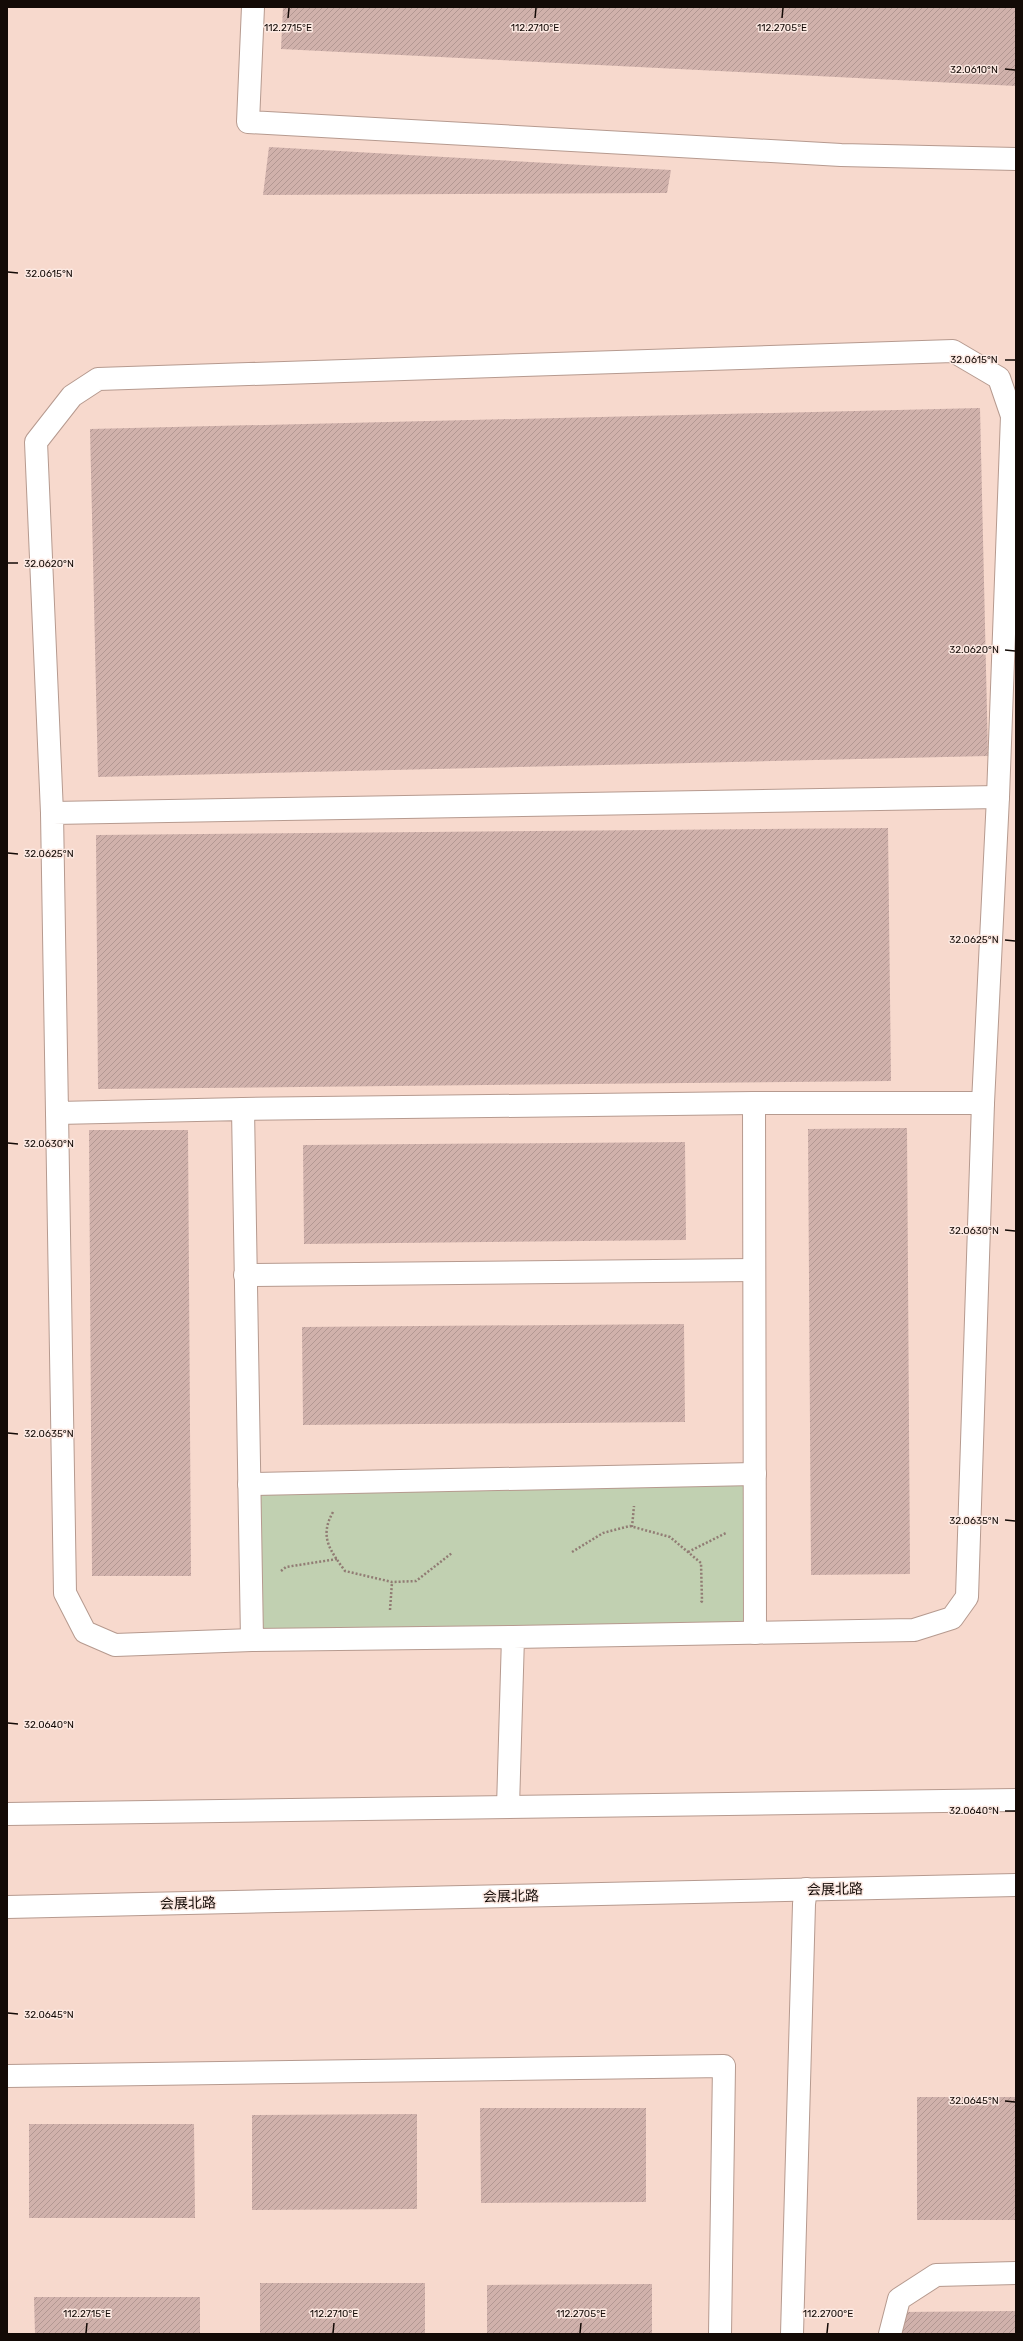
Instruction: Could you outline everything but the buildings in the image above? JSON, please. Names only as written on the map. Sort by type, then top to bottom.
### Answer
[{"type":"main road","points":[[253,7],[248,122],[841,156],[1016,159]]},
{"type":"main road","points":[[953,351],[1000,378],[1012,416],[998,797],[982,1103],[967,1596],[952,1618],[914,1630],[252,1640],[115,1645],[85,1632],[66,1592],[52,813],[36,442],[72,396],[98,380],[953,351]]},
{"type":"main road","points":[[52,813],[998,797]]},
{"type":"main road","points":[[57,1113],[754,1103],[982,1103]]},
{"type":"main road","points":[[754,1103],[755,1633]]},
{"type":"main road","points":[[243,1110],[252,1640]]},
{"type":"main road","points":[[245,1275],[754,1270]]},
{"type":"main road","points":[[249,1484],[755,1474]]},
{"type":"main road","points":[[508,1807],[513,1637]]},
{"type":"main road","points":[[7,1814],[1016,1800]]},
{"type":"main road","name":"会展北路","points":[[7,1906],[1016,1885]]},
{"type":"main road","points":[[792,2334],[804,1912],[806,1889]]},
{"type":"main road","points":[[7,2076],[724,2066],[720,2334]]},
{"type":"main road","points":[[890,2334],[899,2299],[936,2274],[1016,2273]]},
{"type":"path","points":[[366,1482],[342,1497],[326,1524],[328,1546],[345,1570],[392,1582],[416,1581],[452,1553]]},
{"type":"path","points":[[688,1552],[755,1518]]},
{"type":"path","points":[[572,1552],[603,1533],[630,1526],[670,1537],[701,1563],[702,1601],[683,1634]]},
{"type":"path","points":[[251,1594],[286,1567],[337,1559]]},
{"type":"green space","points":[[755,1474],[755,1633],[252,1640],[249,1484]]}]
